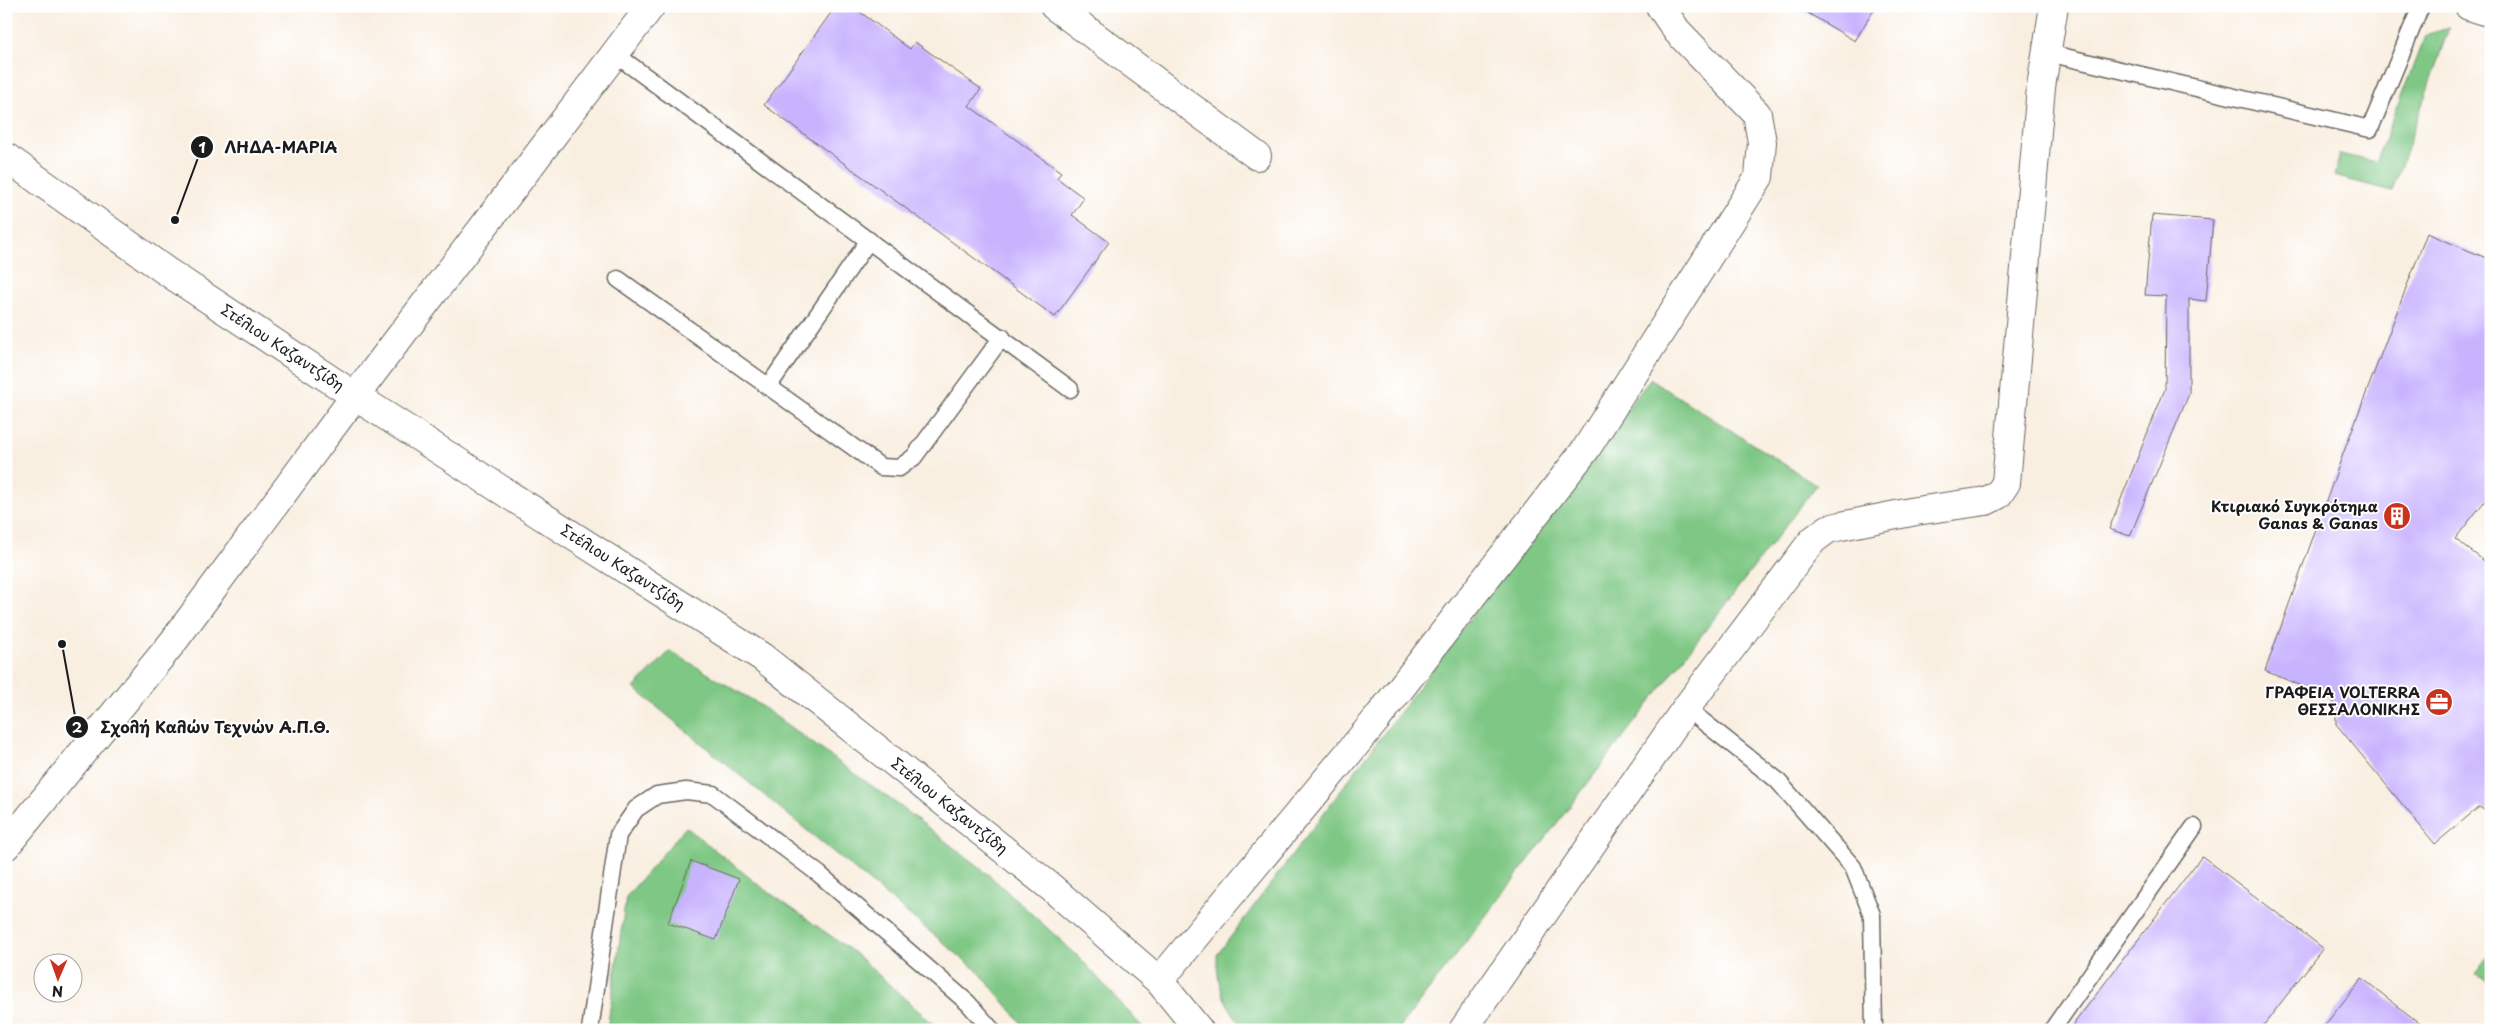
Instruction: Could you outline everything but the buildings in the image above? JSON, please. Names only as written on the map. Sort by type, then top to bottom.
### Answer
[{"type":"street","points":[[6,846],[173,642],[355,396],[651,6]]},
{"type":"street","points":[[1054,6],[1257,156]]},
{"type":"street","points":[[1159,981],[1376,720],[1586,449],[1759,177],[1762,142],[1757,114],[1677,31],[1660,6]]},
{"type":"street","points":[[1463,1030],[1686,708],[1813,540],[1828,529],[1841,526],[1916,511],[1986,502],[1998,495],[2006,483],[2041,87],[2048,53],[2054,6]]},
{"type":"street","points":[[2469,6],[2491,13]]},
{"type":"street","name":"Στέλιου Καζαντζίδη","points":[[6,157],[166,272],[355,396],[762,657],[1053,889],[1159,981],[1199,1030]]},
{"type":"lane","points":[[2048,53],[2370,129],[2420,6]]},
{"type":"lane","points":[[614,54],[1002,337],[1070,389]]},
{"type":"lane","points":[[768,387],[868,240]]},
{"type":"lane","points":[[618,279],[880,467],[899,468],[914,457],[1002,337]]},
{"type":"lane","points":[[1686,708],[1776,780],[1853,867],[1872,915],[1874,1030]]},
{"type":"lane","points":[[590,1030],[618,835],[636,809],[658,795],[686,791],[713,794],[819,874],[968,1003],[992,1030]]},
{"type":"lane","points":[[2052,1030],[2194,827]]},
{"type":"green space","points":[[2449,28],[2392,191],[2334,176],[2340,154],[2376,162],[2425,35]]},
{"type":"green space","points":[[1650,379],[1817,485],[1398,1030],[1244,1030],[1231,1011],[1220,987],[1217,955]]},
{"type":"green space","points":[[670,651],[754,701],[904,809],[989,875],[1079,957],[1145,1030],[1027,1030],[979,972],[634,688]]},
{"type":"green space","points":[[686,827],[760,886],[852,951],[940,1030],[607,1030],[626,897]]},
{"type":"green space","points":[[2491,952],[2491,982],[2475,973]]},
{"type":"place","name":"ΛΗΔΑ-ΜΑΡΙΑ","points":[[175,220]]},
{"type":"place","name":"Κτιριακό Συγκρότημα Ganas & Ganas","points":[[2397,516]]},
{"type":"place","name":"Σχολή Καλών Τεχνών Α.Π.Θ.","points":[[62,644]]},
{"type":"place","name":"ΓΡΑΦΕΙΑ VOLTERRA ΘΕΣΣΑΛΟΝΙΚΗΣ","points":[[2439,702]]}]
